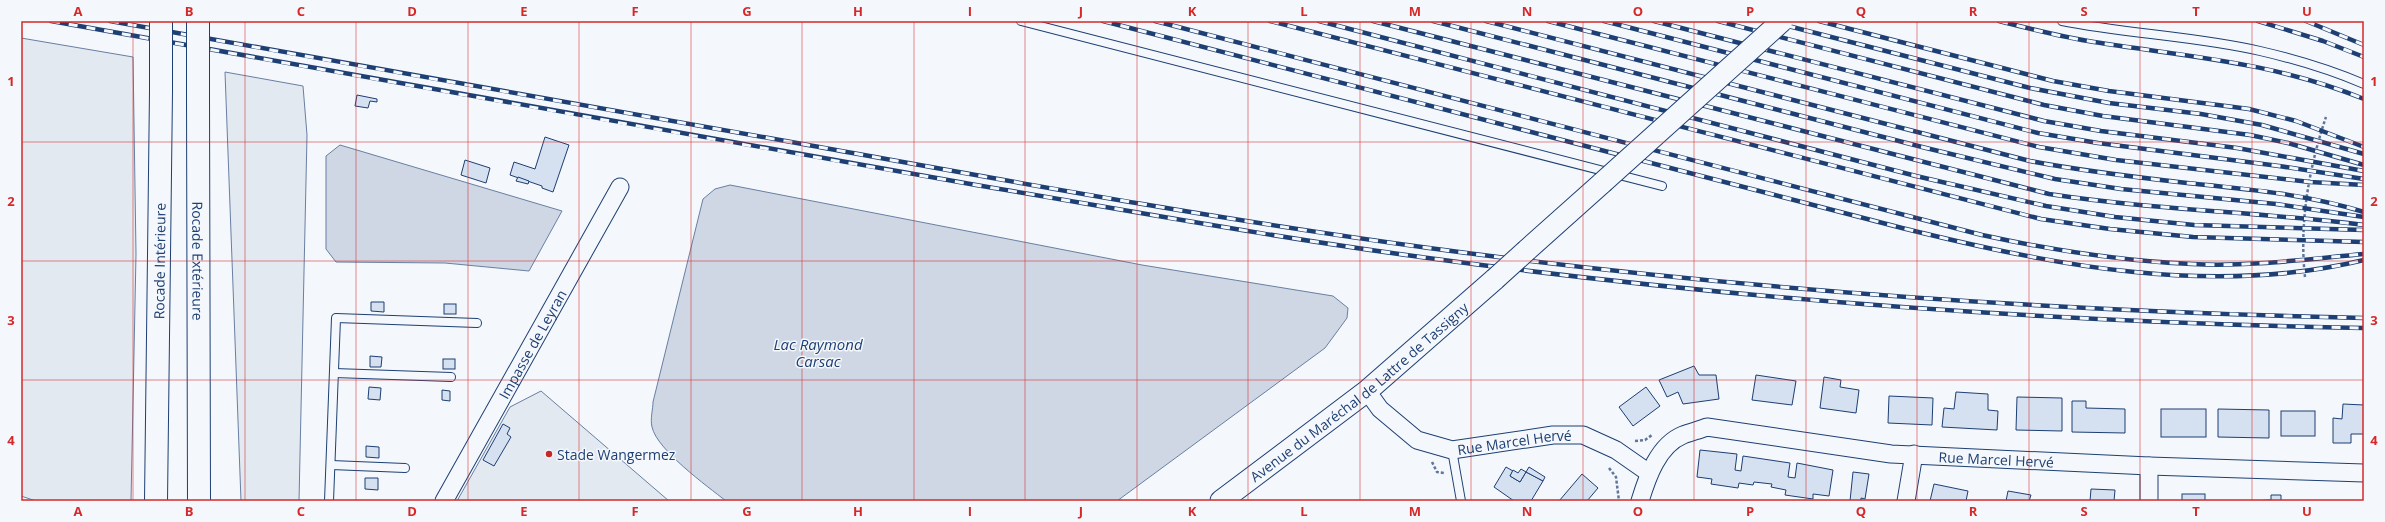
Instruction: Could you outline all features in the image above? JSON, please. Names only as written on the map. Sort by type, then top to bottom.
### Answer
[{"type":"highway","name":"Rocade Intérieure","points":[[156,501],[162,21]]},
{"type":"highway","name":"Rocade Extérieure","points":[[198,21],[199,501]]},
{"type":"street","name":"Avenue du Maréchal de Lattre de Tassigny","points":[[1221,501],[1367,391],[1495,279],[1782,21]]},
{"type":"street","name":"Impasse de Leyran","points":[[444,501],[620,187]]},
{"type":"street","name":"Rue Marcel Hervé","points":[[1367,391],[1380,409],[1417,440],[1452,450],[1553,435],[1583,435],[1616,450],[1649,473]]},
{"type":"street","name":"Rue Marcel Hervé","points":[[1640,501],[1649,473],[1664,451],[1681,435],[1707,427],[1891,454],[2149,466],[2364,473]]},
{"type":"street","points":[[1906,501],[1914,454]]},
{"type":"street","points":[[2149,466],[2149,501]]},
{"type":"lane","points":[[1021,21],[1662,186]]},
{"type":"lane","points":[[2062,21],[2106,30],[2260,51],[2364,84]]},
{"type":"lane","points":[[329,501],[336,318],[477,323]]},
{"type":"lane","points":[[334,372],[451,377]]},
{"type":"lane","points":[[1452,450],[1461,501]]},
{"type":"lane","points":[[330,465],[405,468]]},
{"type":"path","points":[[2305,277],[2302,260],[2312,160],[2326,117]]},
{"type":"path","points":[[1612,472],[1616,477],[1620,501]]},
{"type":"shaded area","points":[[21,38],[133,57],[136,254],[131,501],[36,501],[21,496]]},
{"type":"shaded area","points":[[225,72],[303,86],[307,135],[299,501],[241,501]]},
{"type":"shaded area","name":"Stade Wangermez","points":[[541,391],[669,501],[457,501],[510,407]]},
{"type":"water","points":[[340,145],[562,211],[529,271],[445,263],[336,262],[326,249],[326,156]]},
{"type":"water","name":"Lac Raymond Carsac","points":[[730,185],[1142,265],[1333,296],[1348,308],[1347,318],[1325,348],[1117,501],[726,501],[673,457],[656,436],[651,421],[653,402],[703,199],[715,189]]},
{"type":"building","points":[[357,95],[377,99],[377,102],[370,101],[368,108],[355,106]]},
{"type":"building","points":[[545,137],[569,145],[553,192],[542,188],[542,186],[510,175],[514,162],[535,169]]},
{"type":"building","points":[[465,160],[490,168],[486,183],[461,175]]},
{"type":"building","points":[[518,177],[529,181],[528,184],[516,181]]},
{"type":"building","points":[[371,302],[384,302],[384,312],[371,311]]},
{"type":"building","points":[[444,304],[456,304],[456,314],[444,314]]},
{"type":"building","points":[[370,356],[382,357],[381,367],[370,367]]},
{"type":"building","points":[[443,359],[455,359],[455,369],[443,369]]},
{"type":"building","points":[[1694,366],[1699,375],[1716,375],[1719,399],[1683,404],[1678,392],[1667,397],[1659,380]]},
{"type":"building","points":[[1756,375],[1796,381],[1792,405],[1752,400]]},
{"type":"building","points":[[1824,377],[1841,380],[1840,387],[1859,390],[1856,413],[1820,408]]},
{"type":"building","points":[[369,387],[381,388],[380,400],[368,399]]},
{"type":"building","points":[[1646,387],[1660,406],[1633,426],[1619,407]]},
{"type":"building","points":[[442,390],[450,391],[450,401],[442,400]]},
{"type":"building","points":[[1956,392],[1988,394],[1988,410],[1998,411],[1997,430],[1942,427],[1944,408],[1954,409]]},
{"type":"building","points":[[1889,396],[1933,398],[1932,425],[1888,423]]},
{"type":"building","points":[[2017,397],[2062,398],[2062,431],[2016,430]]},
{"type":"building","points":[[2072,401],[2086,401],[2086,408],[2125,409],[2125,433],[2072,432]]},
{"type":"building","points":[[2343,404],[2364,405],[2364,434],[2351,434],[2351,443],[2333,443],[2333,418],[2342,419]]},
{"type":"building","points":[[2161,409],[2206,409],[2206,437],[2161,437]]},
{"type":"building","points":[[2218,409],[2269,410],[2269,438],[2218,437]]},
{"type":"building","points":[[2281,411],[2315,411],[2315,436],[2281,436]]},
{"type":"building","points":[[503,424],[510,428],[507,434],[511,437],[494,466],[483,460]]},
{"type":"building","points":[[366,446],[379,447],[379,458],[366,457]]},
{"type":"building","points":[[1700,450],[1737,454],[1735,470],[1741,471],[1743,456],[1790,463],[1788,477],[1795,478],[1797,463],[1833,470],[1829,496],[1813,494],[1813,499],[1785,495],[1786,490],[1771,487],[1772,484],[1754,482],[1753,485],[1739,483],[1738,488],[1711,484],[1712,479],[1697,477]]},
{"type":"building","points":[[1506,467],[1513,471],[1510,476],[1520,482],[1526,472],[1543,481],[1531,501],[1514,501],[1494,487]]},
{"type":"building","points":[[1529,467],[1545,477],[1543,481],[1526,472]]},
{"type":"building","points":[[1521,469],[1526,472],[1520,482],[1510,476],[1513,470],[1518,473]]},
{"type":"building","points":[[1853,472],[1869,474],[1865,499],[1861,498],[1861,501],[1850,501]]},
{"type":"building","points":[[1582,474],[1598,488],[1587,501],[1559,501]]},
{"type":"building","points":[[365,478],[378,478],[378,490],[365,489]]},
{"type":"building","points":[[1934,484],[1968,491],[1966,501],[1930,501]]},
{"type":"building","points":[[2091,489],[2115,490],[2114,501],[2090,501]]},
{"type":"building","points":[[2008,491],[2031,495],[2029,501],[2006,501]]},
{"type":"building","points":[[2182,494],[2205,494],[2205,501],[2182,501]]},
{"type":"building","points":[[2271,495],[2281,495],[2281,501],[2251,501],[2271,500]]},
{"type":"railway","points":[[51,21],[976,185],[1258,233],[1428,258],[1661,286],[1895,306],[2129,320],[2364,328]]},
{"type":"railway","points":[[110,21],[1118,200],[1429,248],[1662,276],[1895,296],[2129,310],[2364,318]]},
{"type":"railway","points":[[1103,21],[1902,228],[2016,254],[2132,272],[2190,276],[2248,276],[2306,271],[2364,260]]},
{"type":"railway","points":[[1155,21],[1982,235],[2060,250],[2165,263],[2213,265],[2300,260],[2364,254]]},
{"type":"railway","points":[[1270,21],[2041,219],[2110,229],[2193,237],[2364,242]]},
{"type":"railway","points":[[1319,21],[1916,176],[2046,206],[2115,217],[2194,225],[2364,230]]},
{"type":"railway","points":[[1373,21],[2049,194],[2128,204],[2364,225]]},
{"type":"railway","points":[[1433,21],[1926,148],[2055,179],[2121,189],[2276,204],[2364,217]]},
{"type":"railway","points":[[1486,21],[2030,161],[2108,174],[2298,196],[2364,212]]},
{"type":"railway","points":[[1548,21],[2039,147],[2116,160],[2310,182],[2364,185]]},
{"type":"railway","points":[[1604,21],[2038,133],[2098,143],[2279,166],[2364,179]]},
{"type":"railway","points":[[1654,21],[2044,121],[2101,131],[2237,148],[2364,171]]},
{"type":"railway","points":[[1718,21],[2044,105],[2103,116],[2250,135],[2288,143],[2364,165]]},
{"type":"railway","points":[[1769,21],[2030,88],[2109,103],[2201,114],[2262,125],[2364,154]]},
{"type":"railway","points":[[1819,21],[2053,81],[2109,91],[2249,109],[2296,121],[2364,147]]},
{"type":"railway","points":[[1999,21],[2046,33],[2082,40],[2230,62],[2264,69],[2297,77],[2364,99]]},
{"type":"railway","points":[[2258,21],[2323,41],[2364,57]]},
{"type":"railway","points":[[2306,21],[2364,45]]},
{"type":"place","name":"Stade Wangermez","points":[[549,454]]}]
